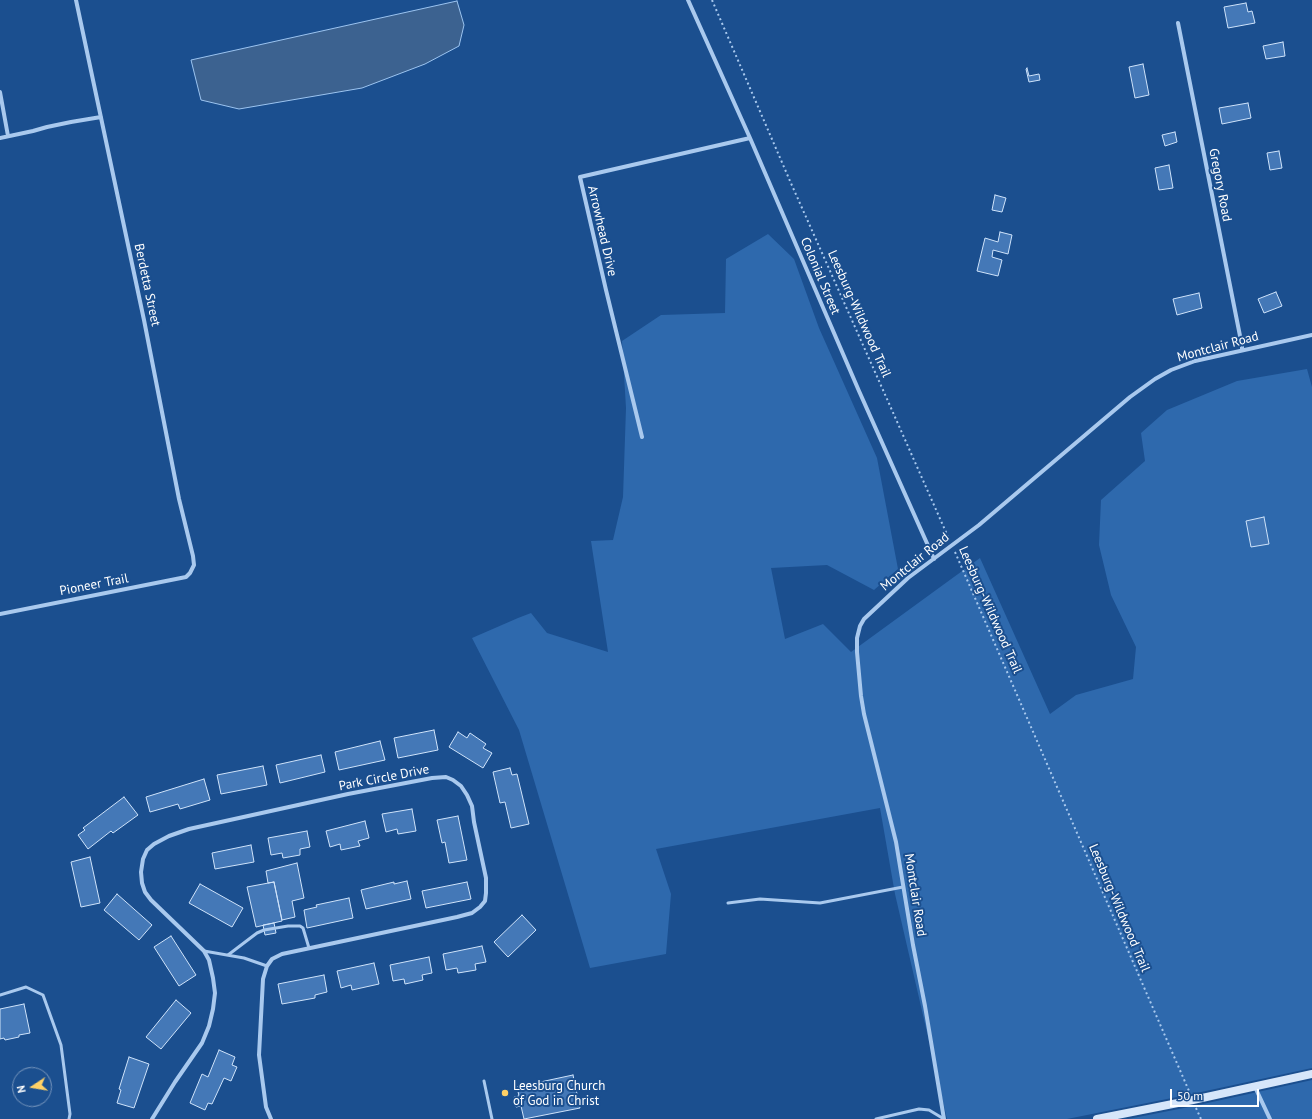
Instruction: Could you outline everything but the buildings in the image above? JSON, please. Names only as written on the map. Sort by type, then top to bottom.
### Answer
[{"type":"street","name":"Berdetta Street","points":[[76,0],[144,320],[179,499],[194,556],[194,565],[190,573]]},
{"type":"street","name":"Colonial Street","points":[[688,0],[934,559]]},
{"type":"street","name":"Gregory Road","points":[[1178,23],[1242,350]]},
{"type":"street","points":[[0,92],[8,136]]},
{"type":"street","points":[[0,138],[33,132],[55,125],[101,117]]},
{"type":"street","name":"Arrowhead Drive","points":[[642,437],[580,177],[750,138]]},
{"type":"street","name":"Montclair Road","points":[[944,1119],[896,842],[864,714],[861,696],[857,638],[860,626],[864,618],[908,578],[952,546],[1005,504],[1130,397],[1155,379],[1171,370],[1195,361],[1312,335]]},
{"type":"street","name":"Pioneer Trail","points":[[0,614],[186,577],[190,573]]},
{"type":"street","name":"Park Circle Drive","points":[[152,1119],[202,1043],[209,1026],[215,992],[209,960],[204,951],[151,900],[145,892],[141,872],[143,859],[147,850],[154,844],[169,836],[189,829],[348,794],[432,778],[446,777],[461,786],[472,806],[486,878],[485,901],[480,907],[472,913],[457,917],[282,954],[272,959],[267,966]]},
{"type":"street","points":[[267,966],[263,979],[259,1055],[266,1107],[271,1119]]},
{"type":"street","points":[[1097,1119],[1312,1074]]},
{"type":"street","points":[[1255,1086],[1270,1119]]},
{"type":"lane","points":[[728,903],[760,899],[820,903],[903,886]]},
{"type":"lane","points":[[228,955],[257,933],[269,929],[288,926],[300,926],[304,928],[309,948]]},
{"type":"lane","points":[[204,951],[244,958],[267,966]]},
{"type":"lane","points":[[0,995],[26,987],[43,995],[61,1045],[70,1114],[69,1119]]},
{"type":"lane","points":[[484,1081],[492,1119]]},
{"type":"lane","points":[[876,1119],[919,1109],[929,1110],[944,1119]]},
{"type":"path","name":"Leesburg-Wildwood Trail","points":[[712,0],[790,181],[892,408],[1201,1119]]},
{"type":"shaded area","points":[[457,1],[464,25],[459,46],[425,64],[362,88],[239,109],[201,100],[191,60]]},
{"type":"shaded area","points":[[768,234],[794,259],[819,328],[877,458],[898,569],[874,590],[827,565],[771,568],[785,639],[823,624],[851,652],[980,558],[1050,714],[1076,695],[1133,679],[1136,647],[1111,595],[1099,545],[1101,500],[1145,461],[1141,433],[1167,410],[1237,381],[1307,369],[1312,387],[1312,1068],[1067,1119],[947,1119],[895,894],[880,808],[656,849],[671,894],[666,954],[590,968],[519,730],[472,638],[531,613],[547,633],[608,652],[591,541],[613,540],[623,497],[626,408],[622,341],[661,315],[725,313],[726,259]]},
{"type":"shaded area","points":[[1312,1080],[1312,1119],[1128,1119],[1194,1106]]},
{"type":"place","name":"Leesburg Church of God in Christ","points":[[505,1093]]}]
